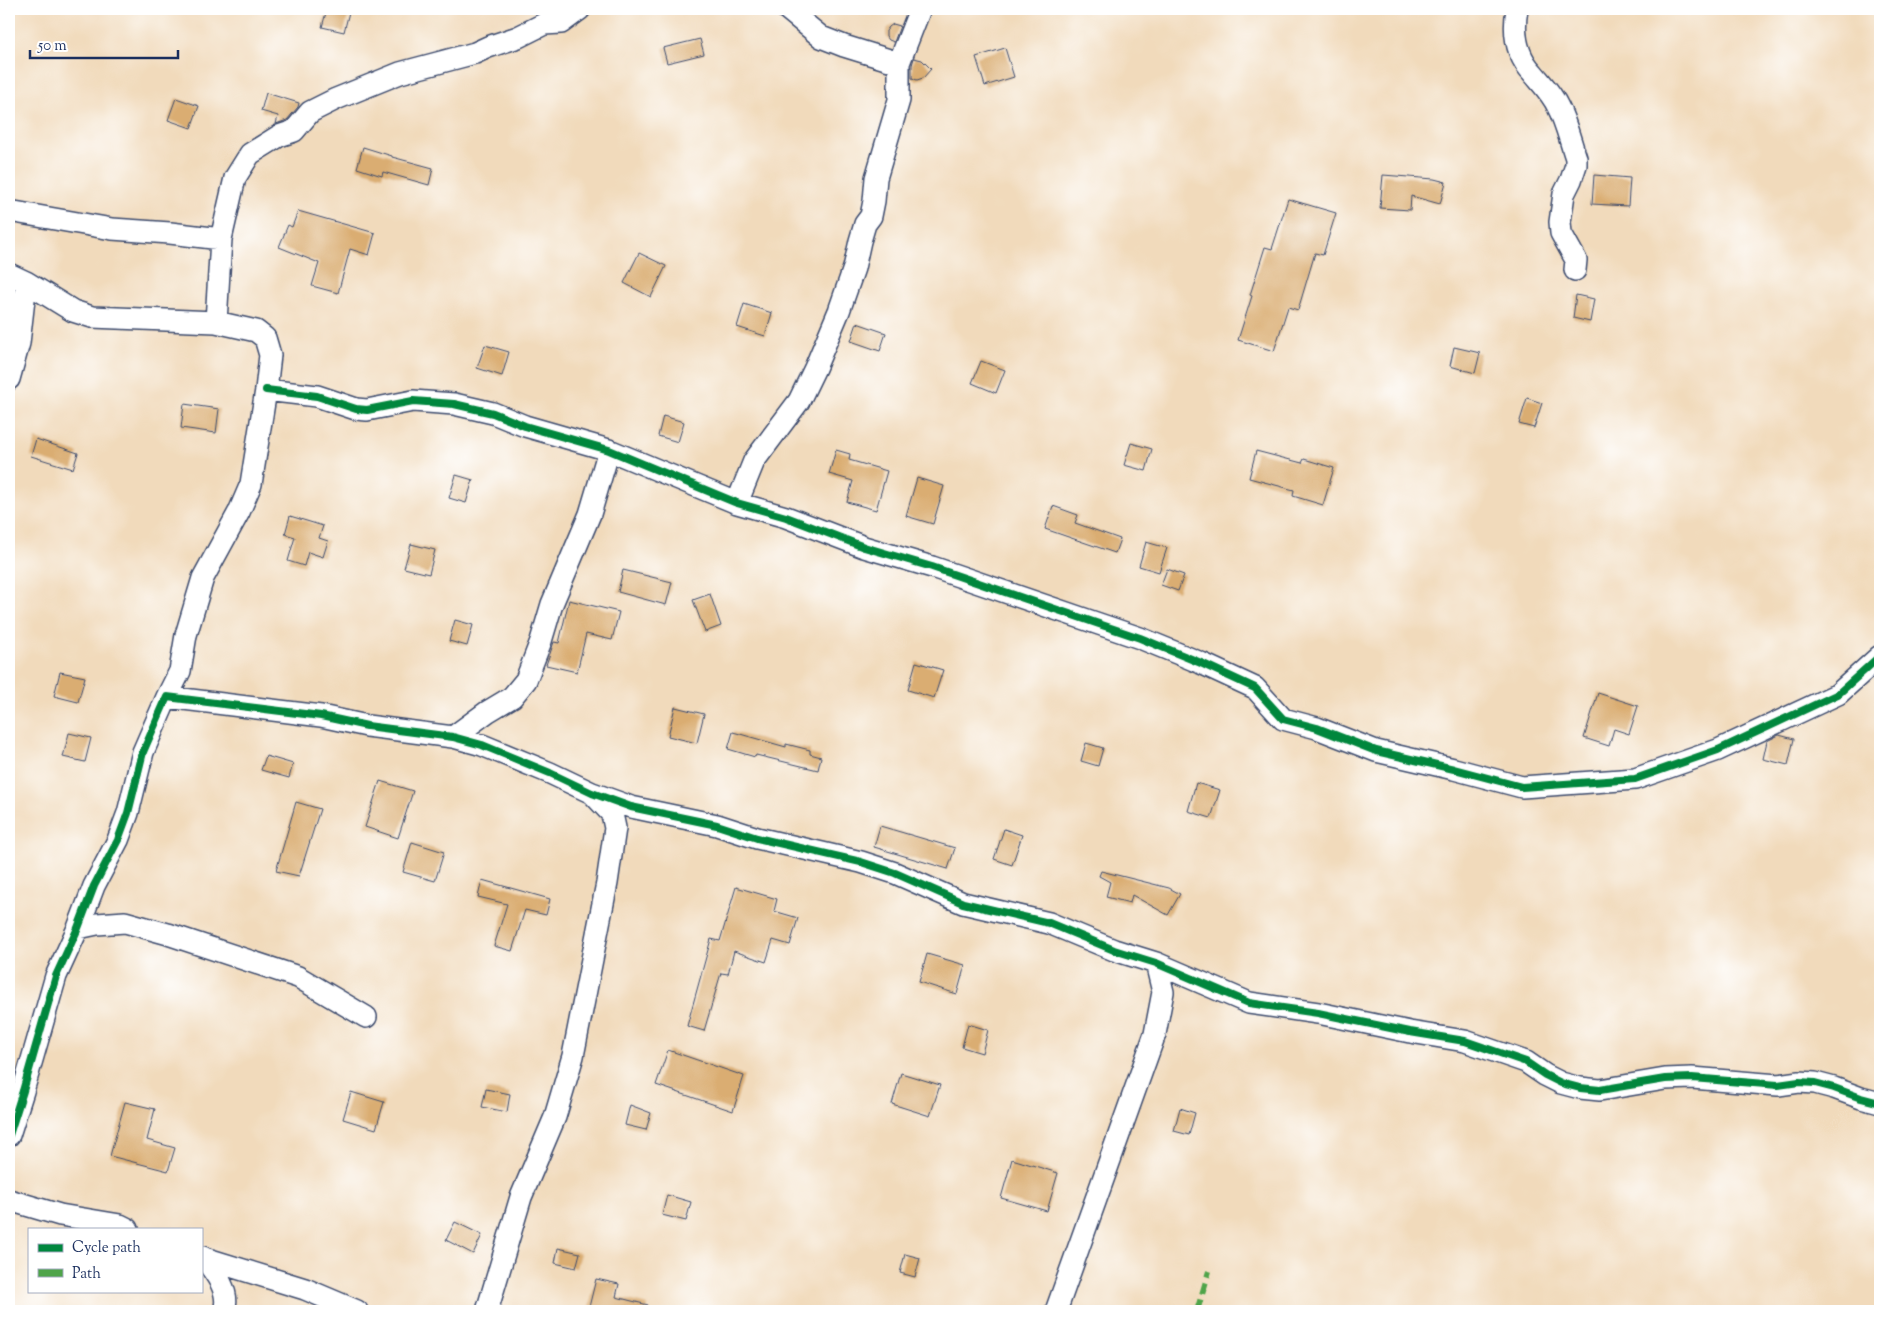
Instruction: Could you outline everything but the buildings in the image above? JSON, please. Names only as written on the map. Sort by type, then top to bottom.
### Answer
[{"type":"street","points":[[216,322],[221,239],[234,178],[250,154],[279,136],[294,131],[310,112],[400,73],[475,53],[518,38],[544,24],[561,23],[580,9]]},
{"type":"street","points":[[786,9],[821,37],[844,46],[899,62]]},
{"type":"street","points":[[738,503],[754,462],[799,401],[839,312],[854,268],[865,224],[871,216],[876,178],[899,100],[899,62],[920,9]]},
{"type":"street","points":[[1517,9],[1514,25],[1518,49],[1526,64],[1558,107],[1576,158],[1572,180],[1564,194],[1560,222],[1561,233],[1576,260],[1575,270]]},
{"type":"street","points":[[9,211],[112,229],[221,239]]},
{"type":"street","points":[[9,1135],[24,1091],[56,976],[78,928],[94,886],[118,840],[128,813],[143,752],[180,671],[186,635],[203,578],[239,512],[251,484],[270,355],[265,338],[256,331],[216,322],[92,318],[73,312],[17,278]]},
{"type":"street","points":[[9,379],[19,342],[17,278]]},
{"type":"street","points":[[266,390],[317,396],[356,409],[367,410],[413,401],[454,404],[493,413],[525,426],[609,450],[738,503],[786,517],[864,547],[932,567],[1140,638],[1201,662],[1255,688],[1283,719],[1317,728],[1376,751],[1454,769],[1522,788],[1635,779],[1718,750],[1838,694],[1880,656]]},
{"type":"street","points":[[454,737],[487,712],[512,697],[526,680],[541,641],[552,604],[590,514],[609,450]]},
{"type":"street","points":[[167,697],[321,716],[367,726],[454,737],[482,745],[550,773],[592,793],[631,807],[717,825],[757,838],[861,862],[895,873],[963,903],[1050,924],[1114,950],[1156,962],[1248,1003],[1318,1013],[1465,1041],[1526,1062],[1561,1083],[1580,1088],[1600,1090],[1665,1079],[1692,1078],[1778,1085],[1799,1082],[1815,1083],[1880,1103]]},
{"type":"street","points":[[487,1311],[521,1197],[555,1116],[573,1056],[607,883],[615,828],[612,814],[592,793]]},
{"type":"street","points":[[78,928],[97,924],[125,922],[168,934],[298,977],[366,1017]]},
{"type":"street","points":[[1056,1311],[1155,1034],[1163,992],[1156,962]]},
{"type":"street","points":[[9,1200],[60,1215],[125,1228]]},
{"type":"street","points":[[202,1257],[216,1273],[226,1294],[224,1311]]},
{"type":"street","points":[[202,1257],[305,1289],[357,1311]]},
{"type":"marked path","points":[[1197,1311],[1209,1271]]},
{"type":"cycle path","points":[[266,390],[317,396],[356,409],[367,410],[413,401],[454,404],[493,413],[525,426],[609,450],[737,503],[786,517],[864,547],[932,567],[1140,638],[1255,688],[1283,719],[1317,728],[1376,751],[1522,787],[1635,779],[1718,750],[1838,694],[1880,656]]},
{"type":"cycle path","points":[[9,1135],[56,976],[78,928],[94,886],[118,840],[128,813],[143,752],[167,697],[321,716],[367,726],[453,737],[482,745],[550,773],[592,793],[631,807],[717,825],[757,838],[861,862],[895,873],[963,903],[1049,923],[1114,950],[1156,963],[1249,1003],[1318,1013],[1465,1041],[1526,1062],[1561,1083],[1580,1088],[1600,1090],[1665,1079],[1692,1078],[1778,1085],[1799,1082],[1815,1083],[1880,1103]]}]
